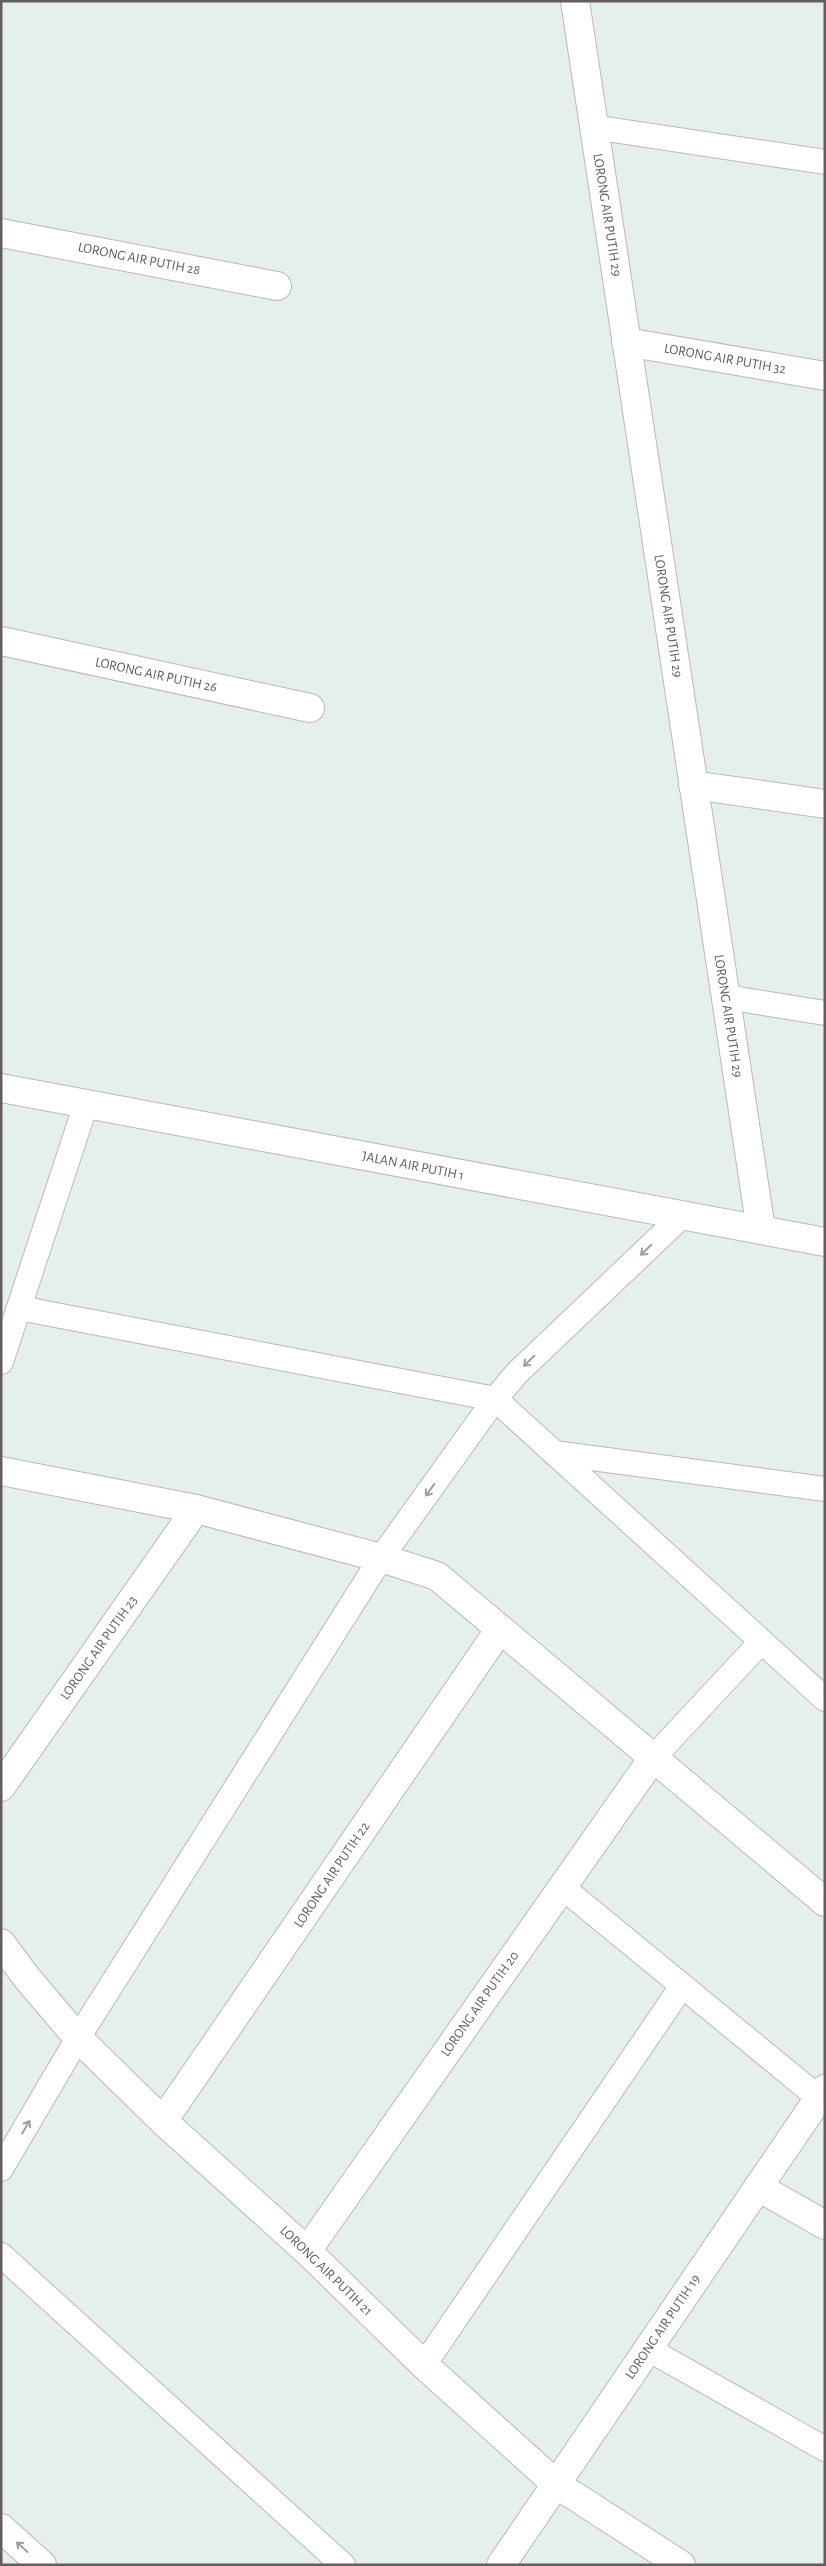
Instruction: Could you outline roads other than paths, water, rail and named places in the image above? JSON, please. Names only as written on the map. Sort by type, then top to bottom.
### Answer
[{"type":"street","name":"LORONG AIR PUTIH 29","points":[[575,1],[761,1230]]},
{"type":"street","name":"LORONG AIR PUTIH 28","points":[[1,233],[277,286]]},
{"type":"street","name":"LORONG AIR PUTIH 32","points":[[626,342],[825,376]]},
{"type":"street","name":"LORONG AIR PUTIH 26","points":[[1,641],[310,708]]},
{"type":"street","points":[[693,785],[825,804]]},
{"type":"street","name":"JALAN AIR PUTIH 1","points":[[1,1088],[825,1242]]},
{"type":"street","points":[[1,1471],[196,1509],[381,1558],[438,1576],[825,1902]]},
{"type":"street","name":"LORONG AIR PUTIH 23","points":[[1,1787],[196,1509]]},
{"type":"street","name":"LORONG AIR PUTIH 22","points":[[163,2121],[500,1629]]},
{"type":"street","name":"LORONG AIR PUTIH 20","points":[[307,2251],[653,1758]]},
{"type":"street","name":"LORONG AIR PUTIH 21","points":[[1,1943],[27,1978],[78,2038],[163,2121],[307,2251],[424,2365],[556,2484],[681,2565]]},
{"type":"street","name":"LORONG AIR PUTIH 19","points":[[501,2565],[822,2094]]},
{"type":"street","points":[[758,2187],[825,2225]]},
{"type":"street","points":[[1,2528],[42,2565]]},
{"type":"lane","points":[[593,127],[825,162]]},
{"type":"lane","points":[[726,997],[825,1013]]},
{"type":"lane","points":[[1,1362],[86,1104]]},
{"type":"lane","points":[[1,2169],[78,2038],[381,1558],[495,1399],[517,1373],[682,1216]]},
{"type":"lane","points":[[19,1308],[495,1399],[825,1699]]},
{"type":"lane","points":[[554,1453],[825,1489]]},
{"type":"lane","points":[[653,1758],[761,1642]]},
{"type":"lane","points":[[562,1887],[682,1986],[822,2094]]},
{"type":"lane","points":[[424,2365],[682,1986]]},
{"type":"lane","points":[[1,2255],[342,2565]]},
{"type":"lane","points":[[648,2349],[825,2449]]}]
